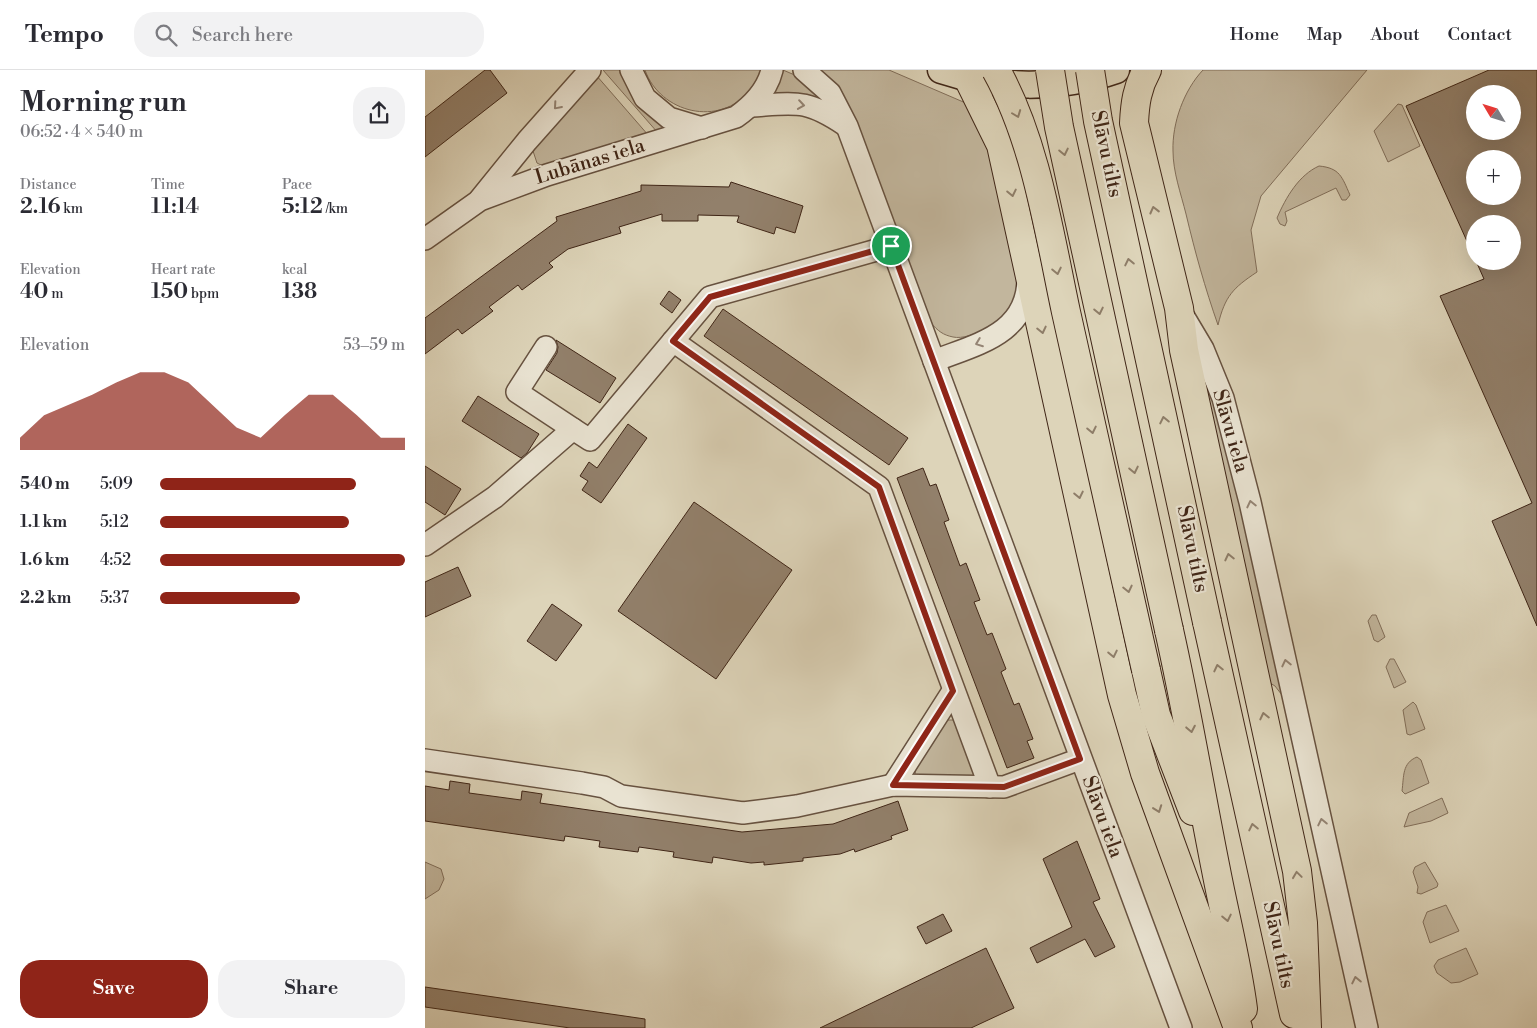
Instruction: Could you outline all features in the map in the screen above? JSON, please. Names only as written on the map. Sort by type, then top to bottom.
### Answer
[{"type":"highway","points":[[996,70],[1009,93],[1025,134],[1155,715],[1216,870]]},
{"type":"highway","name":"Slāvu tilts","points":[[1050,70],[1059,127],[1190,723],[1216,870],[1237,968],[1245,1028]]},
{"type":"highway","name":"Slāvu tilts","points":[[1091,70],[1100,130],[1297,1028]]},
{"type":"highway","points":[[1147,70],[1139,85],[1135,100],[1134,123],[1179,308],[1184,350],[1198,418],[1297,871],[1303,923],[1307,1028]]},
{"type":"highway","points":[[969,80],[1001,145],[1122,695],[1145,773],[1238,1028]]},
{"type":"main road","points":[[941,70],[969,80],[1018,86],[1067,83],[1116,70]]},
{"type":"street","name":"Lubānas iela","points":[[480,200],[527,141],[590,70]]},
{"type":"street","points":[[631,70],[645,98],[669,118],[702,128]]},
{"type":"street","points":[[752,106],[769,82],[772,70]]},
{"type":"street","name":"Slāvu iela","points":[[804,70],[830,93],[847,126],[1181,1028]]},
{"type":"street","points":[[752,106],[800,103],[821,109],[847,126]]},
{"type":"street","name":"Lubānas iela","points":[[425,239],[480,200],[547,175],[736,118],[752,106]]},
{"type":"street","points":[[546,347],[517,392],[590,440],[710,297],[891,246]]},
{"type":"street","points":[[934,360],[993,338],[1007,328],[1019,313],[1028,294],[1028,266]]},
{"type":"street","name":"Slāvu iela","points":[[1179,308],[1203,349],[1223,398],[1250,502],[1367,1028]]},
{"type":"street","points":[[673,341],[879,487],[990,787]]},
{"type":"street","points":[[429,536],[495,497],[573,429]]},
{"type":"street","points":[[893,785],[953,691]]},
{"type":"street","points":[[425,760],[604,787],[621,796],[743,812],[797,806],[893,785],[1004,787],[1080,759]]},
{"type":"shaded area","points":[[603,70],[623,70],[671,126],[658,133]]},
{"type":"shaded area","points":[[645,70],[762,70],[752,88],[737,102],[723,109],[708,112],[692,110],[677,105],[664,97],[653,85]]},
{"type":"shaded area","points":[[783,70],[804,79],[823,100],[795,93],[776,97],[772,93]]},
{"type":"shaded area","points":[[818,70],[889,70],[968,104],[986,134],[1018,280],[1015,303],[1005,316],[997,322],[979,332],[961,337],[943,334],[931,323],[853,118]]},
{"type":"shaded area","points":[[1203,70],[1367,70],[1261,196],[1251,230],[1257,272],[1231,294],[1218,325],[1197,256],[1173,159],[1173,140],[1177,118],[1190,87]]},
{"type":"shaded area","points":[[596,75],[649,136],[543,166],[537,163],[532,148]]},
{"type":"shaded area","points":[[1398,104],[1402,105],[1420,146],[1388,162],[1374,131]]},
{"type":"shaded area","points":[[1319,166],[1336,171],[1345,183],[1350,195],[1346,200],[1342,200],[1336,188],[1285,212],[1287,221],[1285,226],[1280,224],[1277,218],[1289,195],[1305,175]]},
{"type":"shaded area","points":[[1194,354],[1225,429],[1285,699],[1275,686],[1265,680]]},
{"type":"shaded area","points":[[1372,615],[1376,615],[1385,637],[1378,642],[1374,640],[1368,621]]},
{"type":"shaded area","points":[[1390,659],[1394,659],[1406,682],[1394,688],[1386,667]]},
{"type":"shaded area","points":[[1413,702],[1416,705],[1425,729],[1410,735],[1407,734],[1403,710]]},
{"type":"shaded area","points":[[947,720],[955,720],[976,776],[971,783],[915,775],[916,767]]},
{"type":"shaded area","points":[[1417,757],[1421,760],[1429,783],[1405,794],[1402,791],[1406,766]]},
{"type":"shaded area","points":[[1442,798],[1448,813],[1431,821],[1404,827],[1409,813]]},
{"type":"shaded area","points":[[425,862],[441,869],[444,879],[439,890],[425,899]]},
{"type":"shaded area","points":[[1425,862],[1438,884],[1437,887],[1421,894],[1417,893],[1418,887],[1413,872],[1415,867]]},
{"type":"shaded area","points":[[1446,905],[1459,931],[1430,943],[1423,922],[1427,912]]},
{"type":"shaded area","points":[[1466,948],[1478,974],[1460,982],[1451,983],[1437,973],[1434,966],[1438,960]]},
{"type":"building","points":[[485,70],[490,70],[507,93],[425,157],[425,117]]},
{"type":"building","points":[[1489,70],[1537,70],[1537,626],[1492,521],[1532,503],[1440,296],[1484,279],[1480,270],[1521,270],[1521,215],[1466,215],[1466,239],[1406,106]]},
{"type":"building","points":[[731,182],[803,206],[795,233],[776,227],[774,234],[737,222],[739,216],[698,215],[698,221],[662,221],[662,214],[619,227],[621,233],[568,249],[549,263],[553,267],[522,290],[518,285],[489,307],[493,311],[462,334],[458,329],[425,354],[425,318],[557,221],[556,217],[641,191],[641,185],[729,187]]},
{"type":"building","points":[[669,291],[681,300],[672,313],[660,304]]},
{"type":"building","points":[[723,309],[908,438],[889,465],[704,336]]},
{"type":"building","points":[[556,340],[616,378],[600,403],[546,370],[557,353]]},
{"type":"building","points":[[478,396],[539,434],[527,453],[521,458],[462,421]]},
{"type":"building","points":[[628,424],[647,438],[601,503],[582,490],[588,481],[580,476],[589,462],[597,468]]},
{"type":"building","points":[[425,466],[461,489],[445,515],[425,502]]},
{"type":"building","points":[[923,468],[930,486],[936,484],[949,520],[944,522],[960,566],[966,563],[980,600],[974,602],[987,635],[992,633],[1006,669],[1001,672],[1014,705],[1019,703],[1033,739],[1027,741],[1034,758],[1007,768],[897,478]]},
{"type":"building","points":[[694,502],[792,570],[716,679],[618,611]]},
{"type":"building","points":[[458,567],[471,596],[425,617],[425,582]]},
{"type":"building","points":[[552,604],[582,625],[556,661],[527,641]]},
{"type":"building","points":[[450,781],[470,784],[469,793],[521,800],[522,791],[542,794],[540,803],[742,832],[833,824],[898,801],[908,830],[891,836],[892,839],[855,852],[854,849],[840,854],[803,858],[803,861],[764,865],[764,862],[751,863],[713,857],[712,863],[673,857],[674,852],[639,847],[638,852],[599,847],[600,841],[565,836],[564,841],[425,821],[425,786],[449,790]]},
{"type":"building","points":[[1077,841],[1100,899],[1093,902],[1115,947],[1095,957],[1085,939],[1037,963],[1030,948],[1072,927],[1043,859]]},
{"type":"building","points":[[943,914],[952,931],[926,944],[917,927]]},
{"type":"building","points":[[986,948],[1014,1008],[971,1028],[820,1028]]},
{"type":"building","points":[[425,987],[645,1019],[645,1028],[570,1028],[425,1007]]},
{"type":"route","points":[[891,246],[1080,759],[1004,787],[893,785],[953,691],[879,487],[673,341],[710,297],[891,246]]}]
